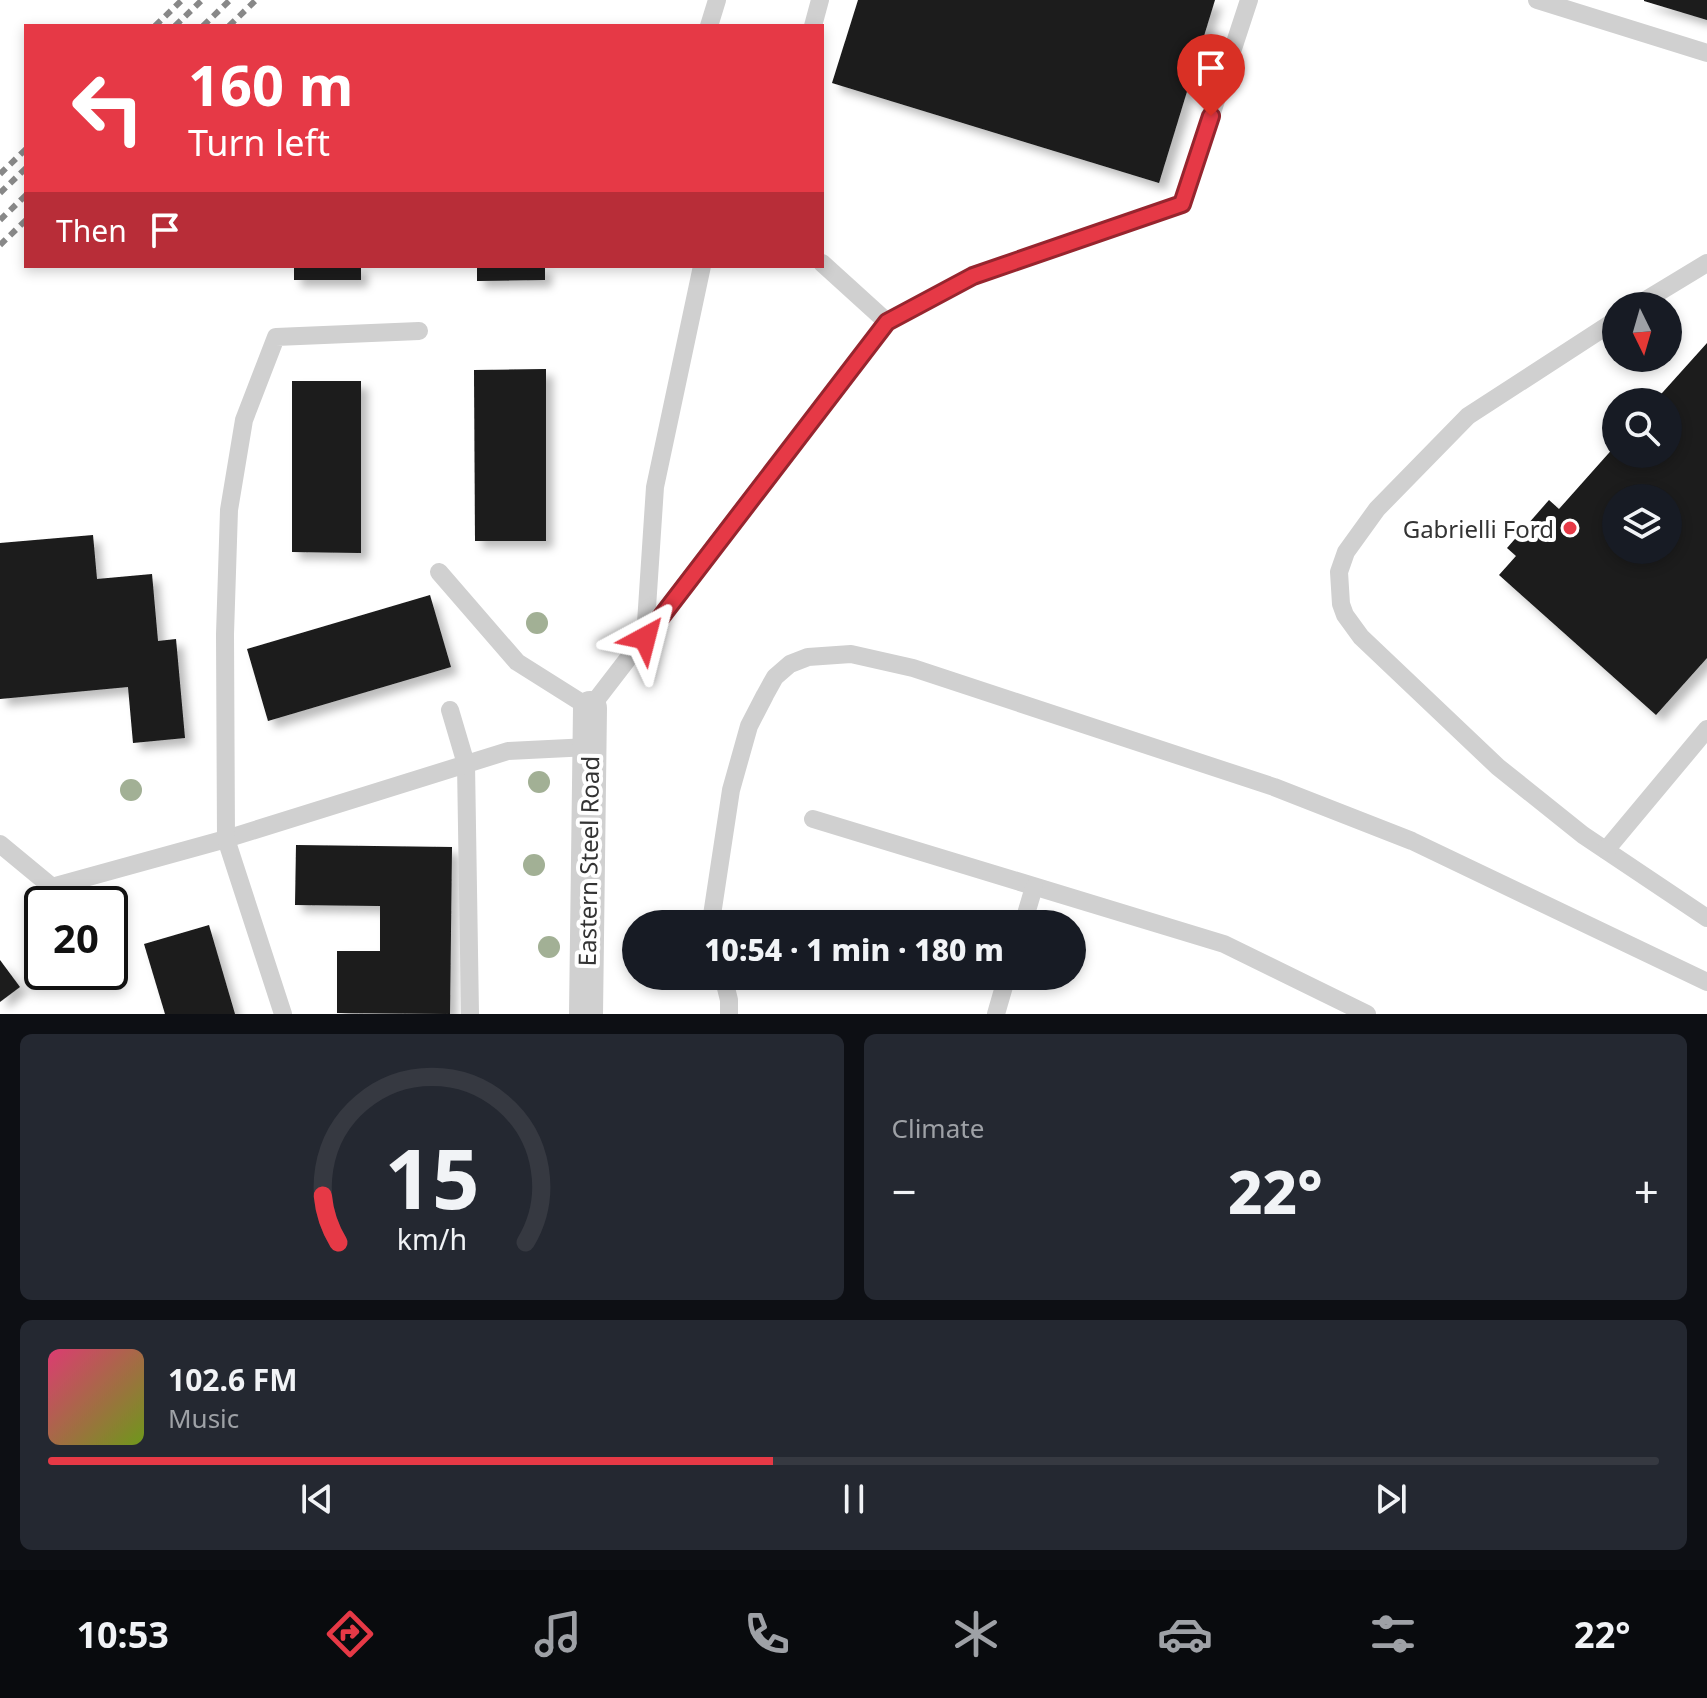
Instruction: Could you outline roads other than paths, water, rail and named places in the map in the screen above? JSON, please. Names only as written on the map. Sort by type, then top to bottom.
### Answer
[{"type":"street","name":"Eastern Steel Road","points":[[586,1014],[590,708]]},
{"type":"lane","points":[[710,24],[717,0]]},
{"type":"lane","points":[[814,24],[820,0]]},
{"type":"lane","points":[[439,572],[517,662],[590,708],[887,322],[973,276],[1182,204],[1249,0]]},
{"type":"lane","points":[[1537,0],[1707,53]]},
{"type":"lane","points":[[1659,292],[1707,263]]},
{"type":"lane","points":[[824,265],[887,322]]},
{"type":"lane","points":[[645,638],[655,487],[702,268]]},
{"type":"lane","points":[[1602,329],[1468,416],[1377,509],[1346,552],[1339,572],[1341,604],[1361,637],[1498,767],[1606,850],[1707,918]]},
{"type":"lane","points":[[283,1014],[226,839],[225,634],[229,510],[244,420],[276,337],[419,331]]},
{"type":"lane","points":[[713,910],[731,790],[749,726],[765,695],[775,677],[790,664],[808,657],[851,654],[913,668],[1274,787],[1412,841],[1707,982]]},
{"type":"lane","points":[[450,710],[466,764],[470,1014]]},
{"type":"lane","points":[[1606,850],[1707,729]]},
{"type":"lane","points":[[0,844],[52,887],[226,839],[508,751],[589,747]]},
{"type":"lane","points":[[813,819],[1224,944],[1367,1014]]},
{"type":"lane","points":[[1027,910],[1034,887]]},
{"type":"lane","points":[[726,990],[729,1014]]},
{"type":"lane","points":[[996,1014],[1003,990]]},
{"type":"railway","points":[[157,24],[182,0]]},
{"type":"railway","points":[[177,24],[202,0]]},
{"type":"railway","points":[[205,24],[230,0]]},
{"type":"railway","points":[[231,24],[256,0]]},
{"type":"railway","points":[[0,174],[24,151]]},
{"type":"railway","points":[[0,193],[24,170]]},
{"type":"railway","points":[[0,220],[24,197]]},
{"type":"railway","points":[[0,245],[24,222]]},
{"type":"place","name":"Gabrielli Ford","points":[[1570,528]]}]
